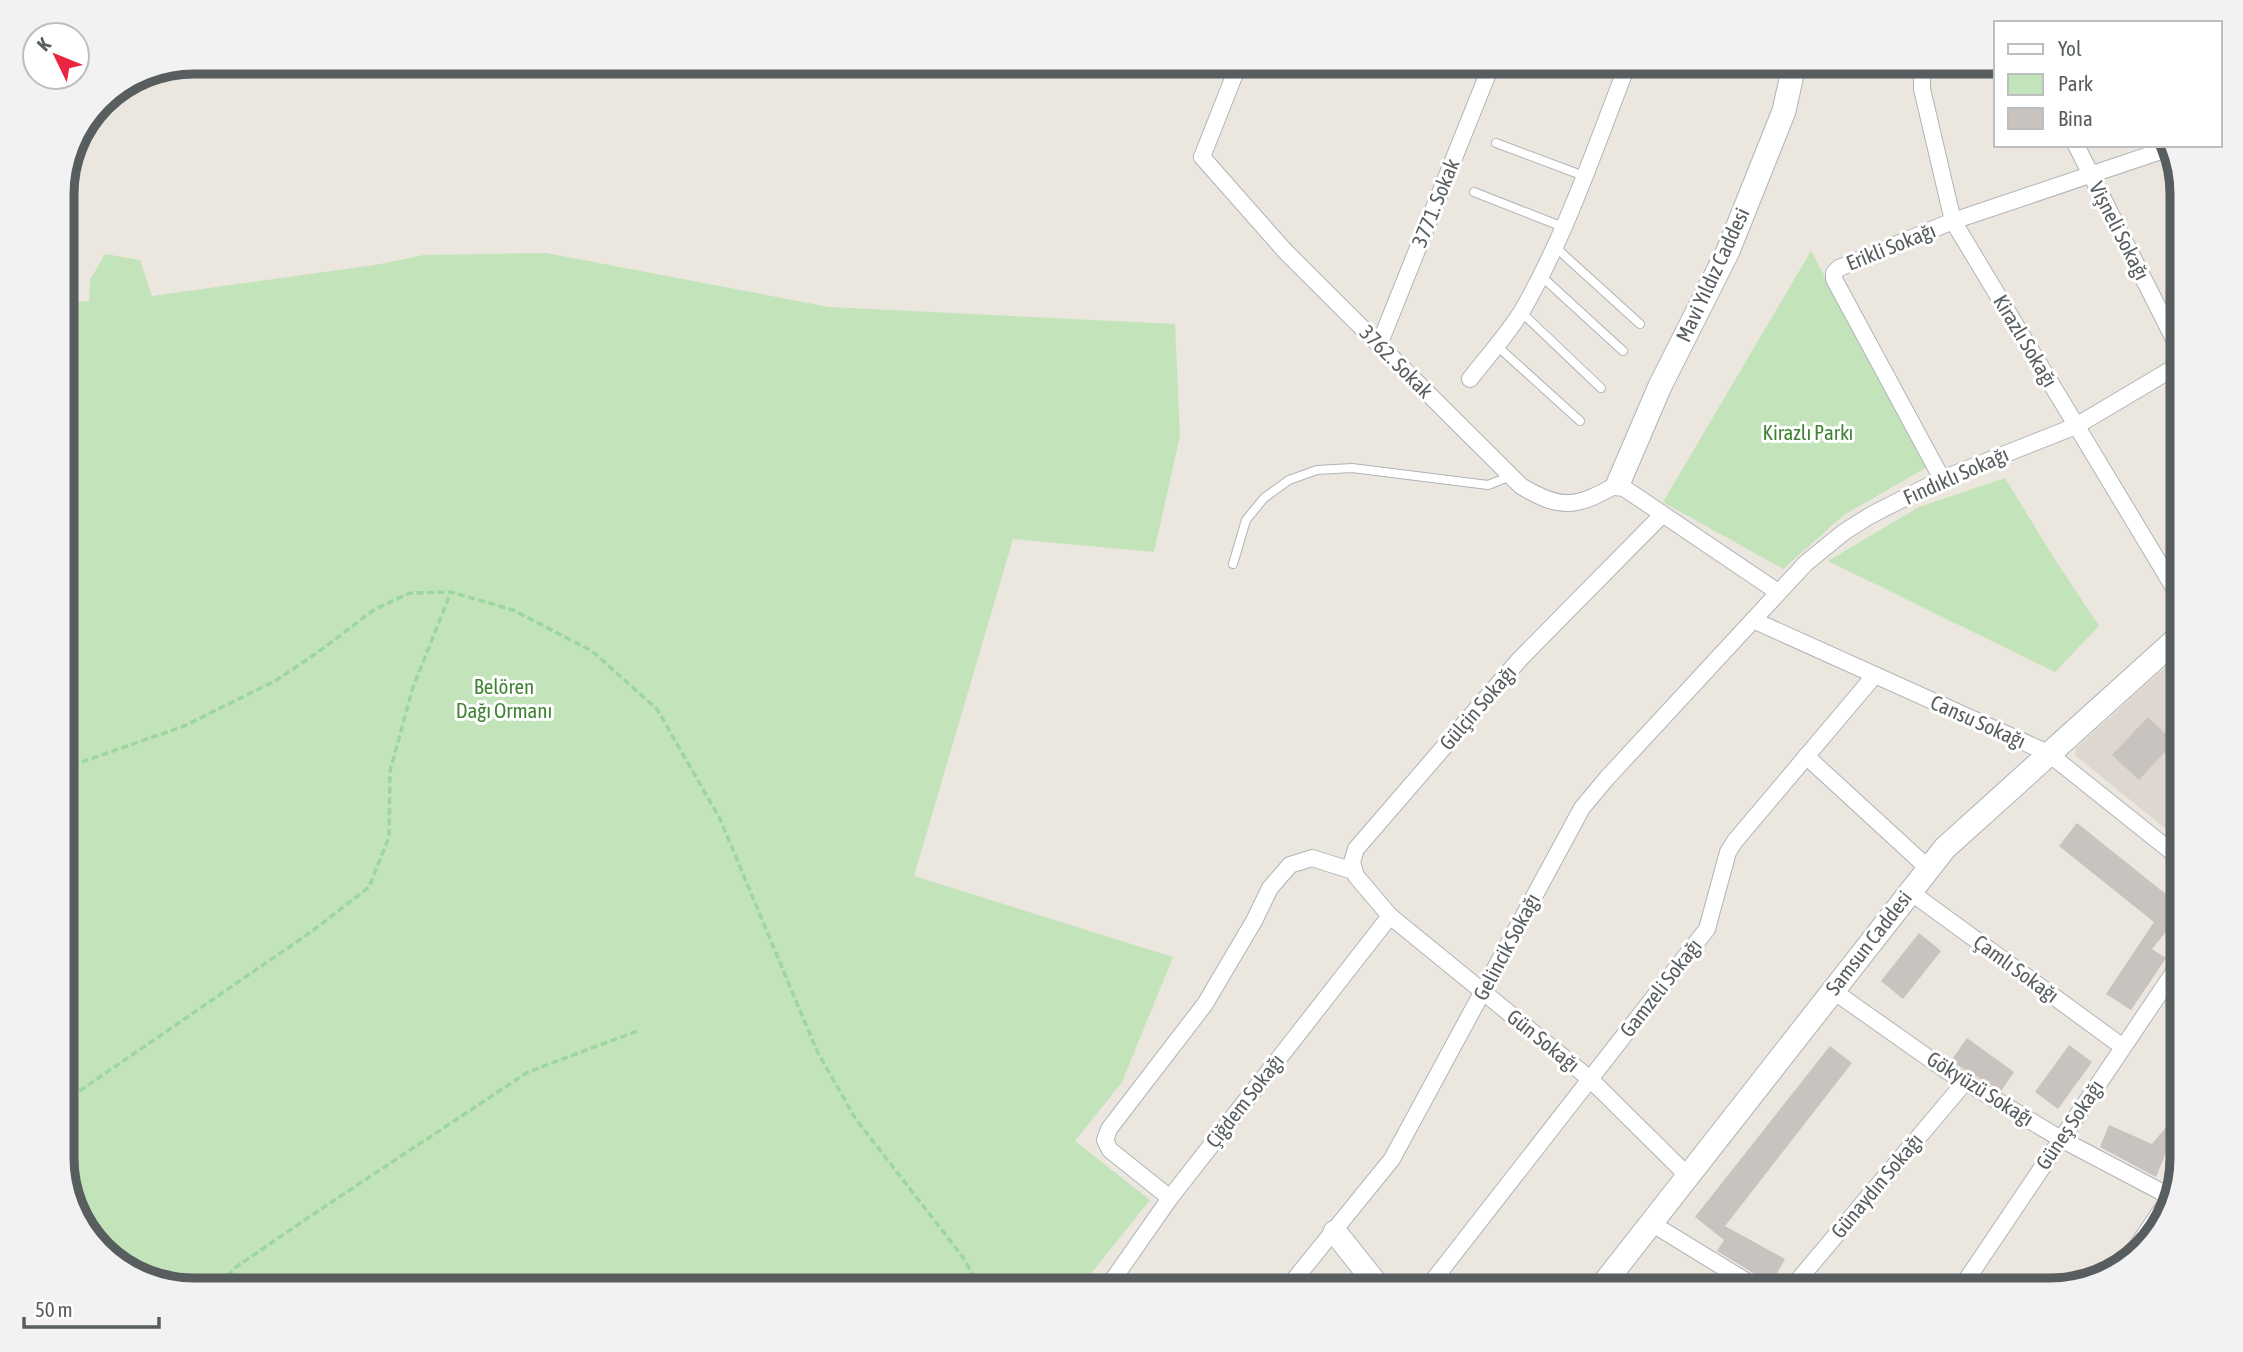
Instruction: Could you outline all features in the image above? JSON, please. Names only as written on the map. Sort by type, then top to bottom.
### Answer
[{"type":"street","name":"3762. Sokak","points":[[1235,74],[1202,157],[1285,251],[1521,486],[1543,499],[1567,504],[1591,499],[1618,484]]},
{"type":"street","name":"3771. Sokak","points":[[1379,345],[1488,74]]},
{"type":"street","points":[[1471,379],[1521,312],[1563,227],[1624,74]]},
{"type":"street","name":"Mavi Yıldız Caddesi","points":[[1618,484],[1660,386],[1728,251],[1784,111],[1792,74]]},
{"type":"street","name":"Kirazlı Sokağı","points":[[1922,74],[1922,89],[1953,221],[2169,580]]},
{"type":"street","name":"Vişneli Sokağı","points":[[2077,147],[2169,330]]},
{"type":"street","name":"Erikli Sokağı","points":[[1942,479],[1834,279],[1834,273],[1839,268],[1953,221],[2161,151]]},
{"type":"street","name":"Fındıklı Sokağı","points":[[1753,620],[1806,563],[1843,532],[1942,479],[2076,426],[2169,371]]},
{"type":"street","points":[[1618,484],[1777,593]]},
{"type":"street","name":"Gülçin Sokağı","points":[[1353,871],[1352,862],[1356,849],[1511,669],[1662,514]]},
{"type":"street","name":"Cansu Sokağı","points":[[1753,620],[2048,753],[2170,850]]},
{"type":"street","name":"Gelincik Sokağı","points":[[1296,1278],[1392,1160],[1587,802],[1753,620]]},
{"type":"street","name":"Samsun Caddesi","points":[[1608,1278],[1928,868],[1962,831],[2169,645]]},
{"type":"street","name":"Gamzeli Sokağı","points":[[1435,1278],[1707,929],[1731,847],[1875,675]]},
{"type":"street","points":[[1807,757],[1928,868]]},
{"type":"street","points":[[1170,1198],[1110,1150],[1105,1140],[1109,1129],[1205,1004],[1254,921],[1270,888],[1290,865],[1312,858],[1353,871],[1359,882],[1390,916]]},
{"type":"street","name":"Çamlı Sokağı","points":[[1909,891],[2123,1047]]},
{"type":"street","name":"Gün Sokağı","points":[[1390,916],[1590,1079],[1688,1176]]},
{"type":"street","name":"Çiğdem Sokağı","points":[[1114,1278],[1170,1198],[1390,916]]},
{"type":"street","name":"Güneş Sokağı","points":[[1968,1278],[2170,978]]},
{"type":"street","name":"Gökyüzü Sokağı","points":[[1832,990],[1965,1082],[2061,1139],[2164,1193]]},
{"type":"street","name":"Günaydın Sokağı","points":[[1800,1278],[1965,1082]]},
{"type":"street","points":[[1651,1223],[1740,1278]]},
{"type":"street","points":[[1335,1232],[1372,1278]]},
{"type":"lane","points":[[1496,143],[1584,176]]},
{"type":"lane","points":[[1474,192],[1563,227]]},
{"type":"lane","points":[[1554,246],[1640,324]]},
{"type":"lane","points":[[1540,274],[1623,351]]},
{"type":"lane","points":[[1521,312],[1601,388]]},
{"type":"lane","points":[[1496,345],[1580,421]]},
{"type":"lane","points":[[1233,564],[1246,520],[1264,498],[1289,481],[1317,470],[1352,468],[1488,485],[1511,476]]},
{"type":"path","points":[[74,765],[184,726],[275,681],[374,609],[410,593],[451,592],[513,610],[592,651],[657,709],[720,819],[817,1051],[855,1118],[962,1256],[975,1278]]},
{"type":"path","points":[[74,1095],[311,932],[369,887],[389,836],[390,771],[414,687],[451,592]]},
{"type":"path","points":[[225,1278],[236,1267],[288,1231],[528,1072],[637,1031]]},
{"type":"shaded area","points":[[2169,663],[2170,832],[2076,756],[2075,749]]},
{"type":"green space","name":"Kirazlı Parkı","points":[[1811,251],[1929,466],[1844,515],[1783,569],[1663,502]]},
{"type":"green space","name":"Belören Dağı Ormanı","points":[[546,253],[829,307],[1175,324],[1180,436],[1154,552],[1013,539],[914,876],[1173,957],[1122,1082],[1075,1141],[1150,1200],[1087,1278],[194,1278],[148,1269],[121,1254],[98,1231],[83,1204],[74,1166],[74,302],[89,301],[90,280],[105,254],[140,260],[152,296],[375,265],[424,255]]},
{"type":"green space","points":[[2005,478],[2099,626],[2055,672],[1828,561],[1919,507]]},
{"type":"building","points":[[2148,717],[2170,738],[2170,747],[2139,780],[2112,755]]},
{"type":"building","points":[[2077,823],[2170,897],[2170,927],[2152,949],[2166,958],[2131,1010],[2106,994],[2154,922],[2059,846]]},
{"type":"building","points":[[1919,933],[1941,951],[1903,999],[1881,981]]},
{"type":"building","points":[[1967,1038],[2014,1072],[2001,1091],[1951,1061]]},
{"type":"building","points":[[2069,1045],[2092,1062],[2058,1109],[2035,1092]]},
{"type":"building","points":[[1830,1046],[1852,1063],[1725,1226],[1785,1259],[1774,1278],[1761,1278],[1717,1251],[1724,1240],[1695,1217]]},
{"type":"building","points":[[2170,1122],[2170,1143],[2156,1177],[2100,1147],[2109,1125],[2152,1144]]}]
